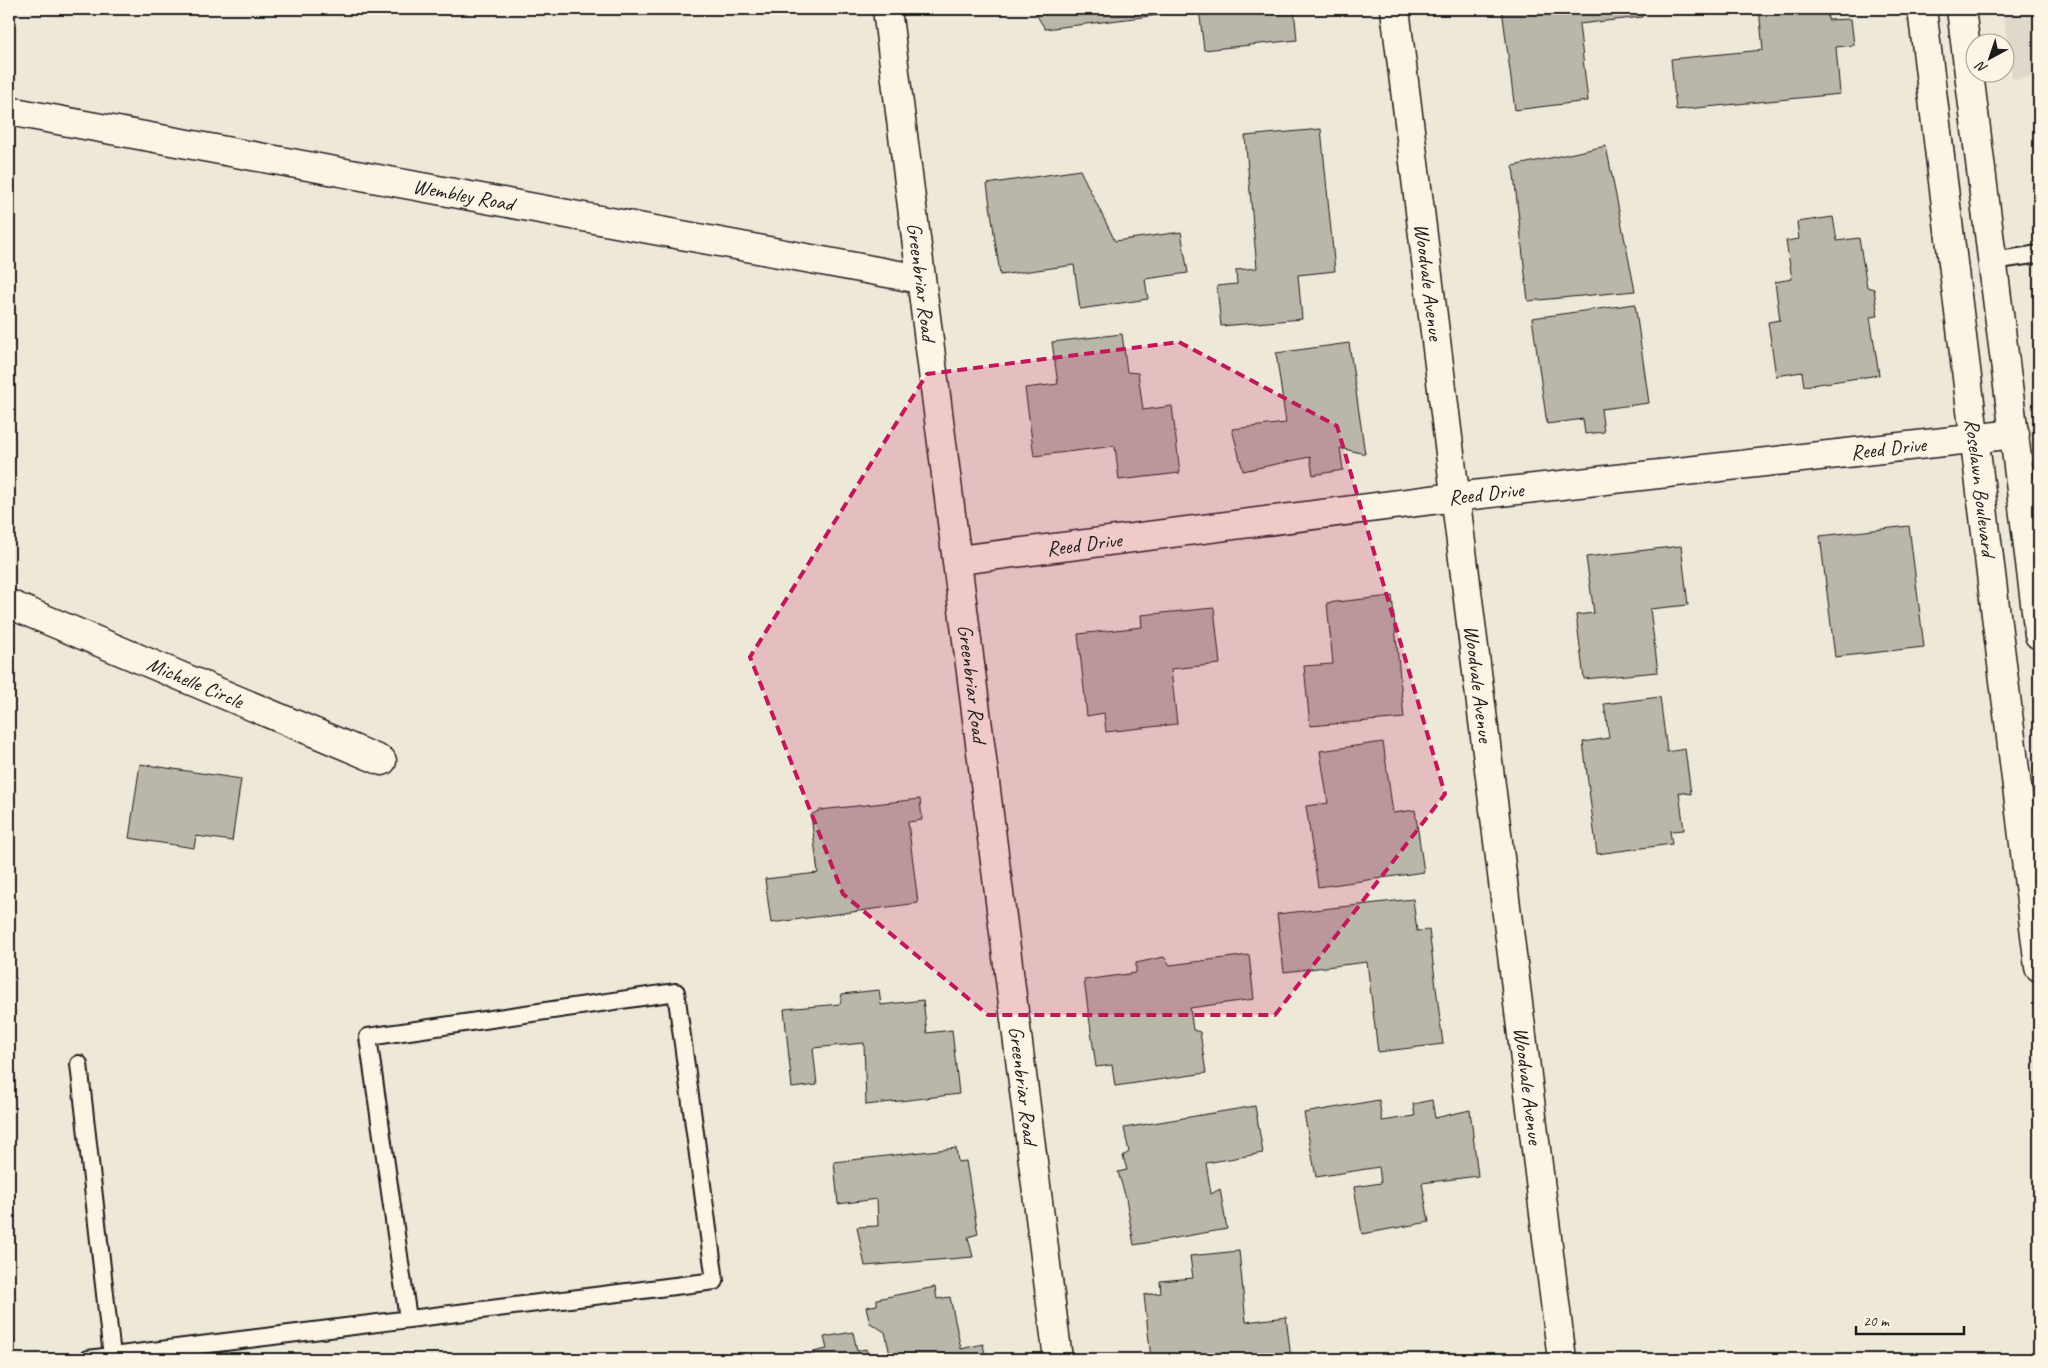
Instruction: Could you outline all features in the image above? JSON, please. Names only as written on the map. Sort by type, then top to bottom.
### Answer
[{"type":"street","name":"Greenbriar Road","points":[[887,9],[920,280],[959,560],[1058,1359]]},
{"type":"street","name":"Woodvale Avenue","points":[[1395,9],[1562,1359]]},
{"type":"street","points":[[1922,12],[1961,9]]},
{"type":"street","name":"Roselawn Boulevard","points":[[1961,9],[2039,635]]},
{"type":"street","name":"Roselawn Boulevard","points":[[1922,12],[1975,439],[2032,856],[2039,967]]},
{"type":"street","name":"Wembley Road","points":[[9,111],[920,280]]},
{"type":"street","points":[[1953,267],[1993,261]]},
{"type":"street","name":"Reed Drive","points":[[959,560],[1455,497],[2015,434]]},
{"type":"street","name":"Michelle Circle","points":[[9,604],[382,761]]},
{"type":"lane","points":[[1993,261],[2039,254]]},
{"type":"lane","points":[[88,1359],[715,1281],[676,992],[368,1037],[408,1319]]},
{"type":"lane","points":[[79,1064],[112,1356]]},
{"type":"highlighted area","points":[[1179,342],[1337,426],[1445,794],[1275,1015],[988,1015],[843,894],[750,657],[927,374]]},
{"type":"shaded area","points":[[2003,9],[2039,9],[2039,76],[2016,79],[2016,32],[2006,32]]},
{"type":"building","points":[[1033,9],[1158,9],[1159,15],[1045,29]]},
{"type":"building","points":[[1199,9],[1294,9],[1297,40],[1204,50]]},
{"type":"building","points":[[1502,9],[1647,9],[1642,17],[1579,24],[1588,101],[1515,110]]},
{"type":"building","points":[[1759,9],[1827,9],[1828,20],[1851,19],[1854,45],[1836,47],[1840,94],[1676,110],[1671,59],[1763,50]]},
{"type":"building","points":[[1321,129],[1335,271],[1298,275],[1302,319],[1221,326],[1217,286],[1237,284],[1236,270],[1257,268],[1245,136]]},
{"type":"building","points":[[1606,146],[1635,291],[1528,301],[1513,166]]},
{"type":"building","points":[[1080,170],[1115,241],[1181,232],[1188,273],[1145,279],[1148,299],[1080,309],[1074,265],[1000,275],[987,184]]},
{"type":"building","points":[[1833,217],[1837,241],[1859,238],[1867,287],[1874,289],[1878,316],[1870,317],[1879,375],[1804,386],[1802,372],[1776,376],[1768,322],[1780,320],[1775,282],[1792,279],[1786,241],[1799,239],[1797,222]]},
{"type":"building","points":[[1635,304],[1649,403],[1601,409],[1604,432],[1585,434],[1583,419],[1547,424],[1532,318]]},
{"type":"building","points":[[1122,334],[1127,372],[1138,373],[1143,410],[1172,406],[1180,473],[1119,480],[1115,446],[1034,456],[1025,388],[1058,384],[1052,342]]},
{"type":"building","points":[[1349,343],[1365,454],[1340,448],[1343,470],[1313,475],[1310,457],[1243,471],[1232,429],[1286,423],[1276,353]]},
{"type":"building","points":[[1909,526],[1924,647],[1835,657],[1820,536]]},
{"type":"building","points":[[1681,546],[1688,605],[1650,609],[1658,672],[1584,679],[1576,615],[1594,613],[1586,557]]},
{"type":"building","points":[[1392,596],[1404,718],[1310,726],[1304,666],[1333,664],[1327,603]]},
{"type":"building","points":[[1214,608],[1220,664],[1171,669],[1177,724],[1106,732],[1104,713],[1087,716],[1078,634],[1142,627],[1141,615]]},
{"type":"building","points":[[1660,697],[1667,752],[1685,749],[1691,794],[1679,792],[1684,830],[1670,831],[1672,844],[1597,854],[1583,742],[1609,738],[1604,704]]},
{"type":"building","points":[[1383,742],[1393,813],[1415,810],[1424,872],[1318,887],[1306,806],[1328,803],[1320,751]]},
{"type":"building","points":[[140,764],[241,779],[232,841],[196,836],[194,848],[129,838]]},
{"type":"building","points":[[920,799],[922,820],[908,822],[918,903],[771,923],[765,879],[818,873],[811,815],[820,810]]},
{"type":"building","points":[[1413,899],[1417,931],[1429,930],[1443,1044],[1378,1052],[1367,962],[1284,972],[1277,914]]},
{"type":"building","points":[[1249,955],[1254,999],[1190,1008],[1193,1030],[1200,1032],[1206,1073],[1115,1086],[1112,1065],[1096,1067],[1084,980],[1136,973],[1136,963],[1164,957],[1170,965]]},
{"type":"building","points":[[879,990],[881,1005],[923,1000],[927,1033],[952,1030],[959,1094],[866,1105],[864,1043],[813,1048],[817,1085],[792,1088],[784,1009],[840,1004],[842,994]]},
{"type":"building","points":[[1379,1100],[1382,1121],[1415,1116],[1413,1104],[1432,1100],[1435,1118],[1470,1110],[1478,1176],[1422,1183],[1429,1222],[1362,1234],[1354,1187],[1381,1183],[1379,1167],[1316,1177],[1304,1113]]},
{"type":"building","points":[[1255,1106],[1263,1153],[1206,1163],[1211,1194],[1220,1189],[1227,1229],[1134,1245],[1126,1198],[1118,1172],[1127,1170],[1123,1156],[1129,1152],[1124,1128]]},
{"type":"building","points":[[956,1148],[958,1162],[966,1161],[978,1234],[968,1237],[973,1257],[865,1266],[857,1227],[878,1226],[877,1199],[838,1204],[834,1162]]},
{"type":"building","points":[[1239,1251],[1246,1322],[1286,1317],[1291,1359],[1151,1359],[1144,1295],[1161,1293],[1160,1281],[1193,1278],[1190,1256]]},
{"type":"building","points":[[935,1287],[937,1299],[950,1297],[961,1349],[983,1344],[986,1359],[891,1359],[885,1332],[870,1323],[866,1307],[877,1305],[877,1299]]},
{"type":"building","points":[[853,1332],[857,1351],[866,1349],[869,1359],[815,1359],[813,1352],[827,1349],[824,1337]]}]
